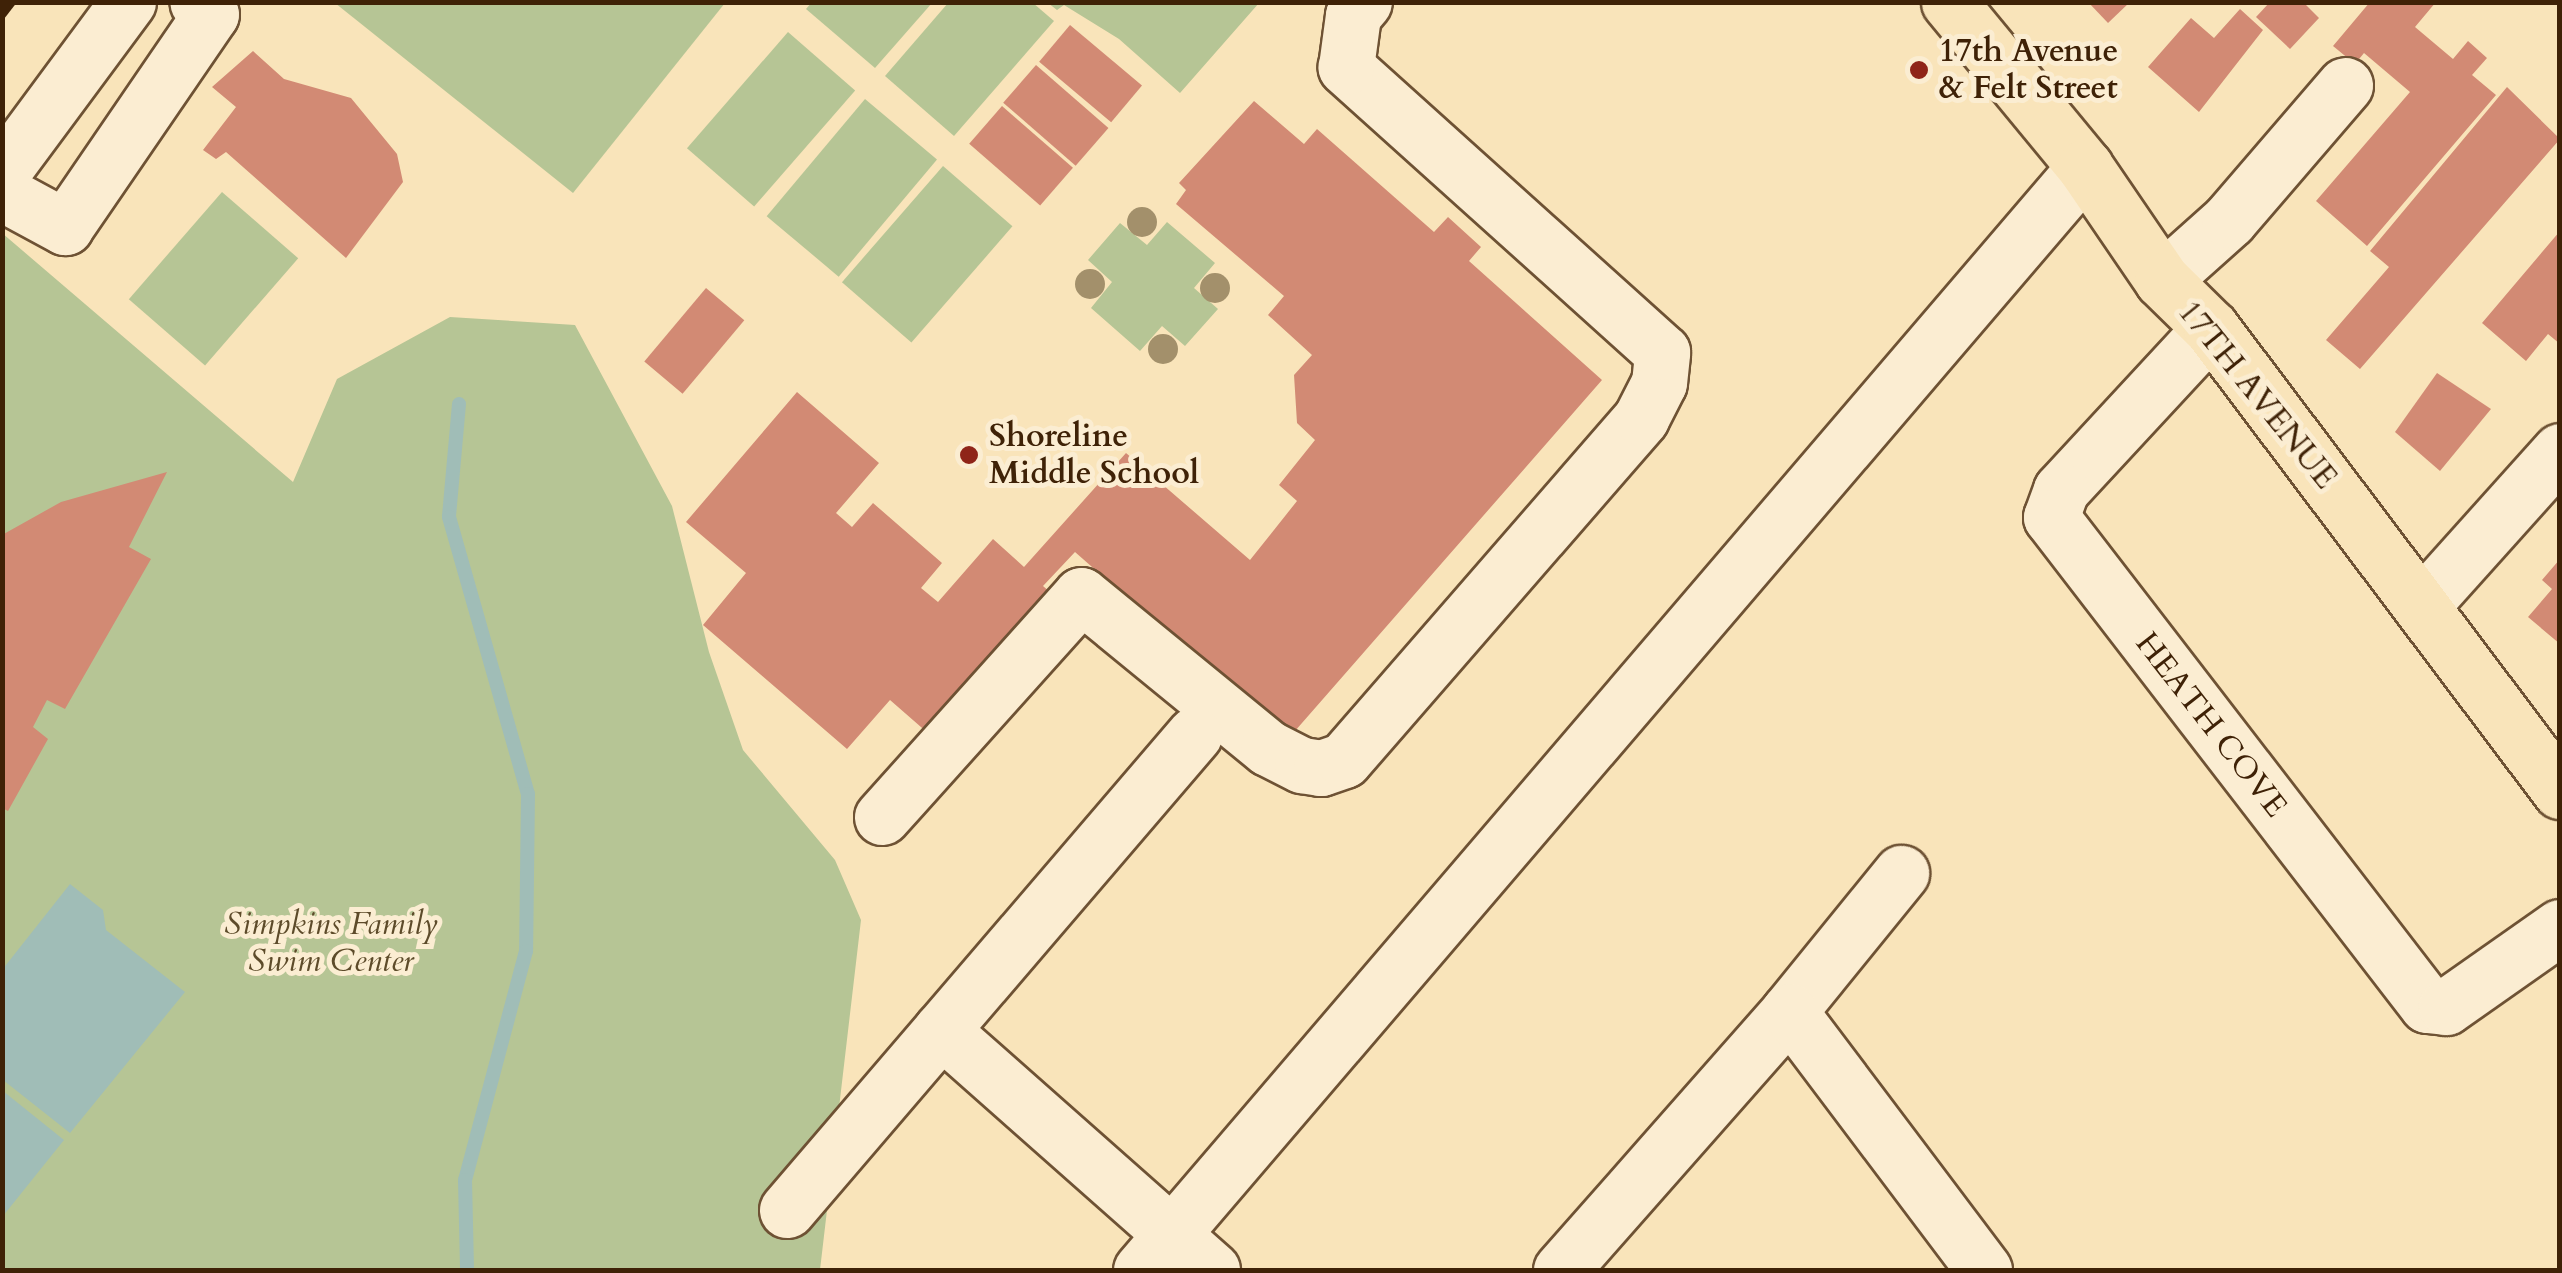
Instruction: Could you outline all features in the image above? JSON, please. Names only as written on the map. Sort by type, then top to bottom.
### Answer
[{"type":"main road","name":"17TH AVENUE","points":[[1949,2],[2086,167],[2162,280],[2211,328],[2560,791]]},
{"type":"street","points":[[2,172],[128,2]]},
{"type":"street","points":[[2,192],[65,228],[211,14],[197,2]]},
{"type":"street","points":[[882,816],[1080,595],[1268,748],[1302,765],[1321,768],[1344,760],[1641,418],[1659,384],[1662,352],[1346,67],[1353,15],[1364,2]]},
{"type":"street","points":[[2162,280],[2229,220],[2345,85]]},
{"type":"street","points":[[1157,1252],[2086,167]]},
{"type":"street","name":"HEATH COVE","points":[[2211,328],[2061,490],[2051,517],[2427,1005],[2446,1007],[2560,928]]},
{"type":"street","points":[[2421,606],[2560,450]]},
{"type":"street","points":[[787,1210],[1194,735]]},
{"type":"street","points":[[1589,1260],[1901,873]]},
{"type":"street","points":[[1789,1011],[1984,1270]]},
{"type":"street","points":[[941,1030],[1157,1252],[1212,1270]]},
{"type":"green space","points":[[812,2],[932,3],[875,68],[806,9]]},
{"type":"green space","points":[[335,3],[725,3],[573,193]]},
{"type":"green space","points":[[948,3],[1033,3],[1054,21],[954,136],[885,76]]},
{"type":"green space","points":[[1048,3],[1259,3],[1180,93],[1119,39],[1064,5],[1057,10]]},
{"type":"green space","points":[[788,32],[855,90],[754,207],[687,148]]},
{"type":"green space","points":[[865,99],[937,159],[839,277],[767,216]]},
{"type":"green space","points":[[943,166],[1012,226],[911,343],[842,282]]},
{"type":"green space","points":[[222,192],[298,258],[205,365],[129,299]]},
{"type":"green space","points":[[1167,222],[1215,263],[1194,288],[1218,309],[1185,346],[1162,326],[1140,351],[1091,308],[1112,282],[1088,260],[1120,223],[1147,245]]},
{"type":"green space","name":"Simpkins Family Swim Center","points":[[2,233],[293,482],[337,379],[450,317],[575,325],[672,506],[709,652],[743,750],[835,860],[861,920],[820,1270],[3,1270]]},
{"type":"water","points":[[70,884],[103,910],[106,930],[185,992],[70,1133],[3,1080],[2,970]]},
{"type":"water","points":[[3,1091],[64,1140],[3,1216]]},
{"type":"building","points":[[2088,2],[2130,2],[2108,23]]},
{"type":"building","points":[[2270,2],[2303,2],[2319,18],[2290,49],[2256,17]]},
{"type":"building","points":[[2370,2],[2436,2],[2415,27],[2453,59],[2468,41],[2487,58],[2472,75],[2496,95],[2367,246],[2316,201],[2410,92],[2364,53],[2355,64],[2333,46]]},
{"type":"building","points":[[2240,9],[2263,30],[2199,112],[2148,67],[2191,18],[2214,38]]},
{"type":"building","points":[[1070,25],[1142,85],[1111,122],[1039,62]]},
{"type":"building","points":[[253,51],[284,79],[351,98],[397,154],[403,182],[346,258],[226,152],[216,159],[203,150],[236,107],[212,87]]},
{"type":"building","points":[[1036,65],[1108,128],[1076,166],[1003,103]]},
{"type":"building","points":[[2507,87],[2560,139],[2360,369],[2326,340],[2389,267],[2370,251]]},
{"type":"building","points":[[1254,101],[1304,144],[1317,129],[1434,232],[1448,217],[1481,247],[1469,261],[1602,380],[1288,739],[1075,552],[1043,586],[1059,600],[937,741],[890,700],[847,749],[703,625],[746,573],[686,522],[797,392],[879,463],[836,513],[852,527],[873,503],[942,563],[921,588],[938,602],[993,539],[1024,567],[1126,453],[1250,560],[1297,501],[1279,485],[1315,440],[1297,423],[1294,375],[1312,355],[1268,315],[1284,296],[1176,204],[1186,190],[1179,183]]},
{"type":"building","points":[[1002,106],[1073,168],[1040,205],[969,144]]},
{"type":"building","points":[[2560,231],[2560,344],[2548,334],[2526,361],[2482,323]]},
{"type":"building","points":[[706,288],[744,320],[683,394],[644,362]]},
{"type":"building","points":[[2437,373],[2491,409],[2440,471],[2395,432]]},
{"type":"building","points":[[167,472],[129,547],[151,559],[65,709],[47,700],[33,727],[48,739],[8,811],[2,808],[2,535],[61,502]]},
{"type":"building","points":[[2560,559],[2560,644],[2528,617],[2552,589],[2542,580]]},
{"type":"waterway","points":[[459,404],[449,517],[528,794],[526,951],[465,1180],[467,1270]]},
{"type":"railway","points":[[2,15],[12,2]]},
{"type":"place","name":"17th Avenue & Felt Street","points":[[1919,70]]},
{"type":"place","name":"Shoreline Middle School","points":[[969,455]]}]
